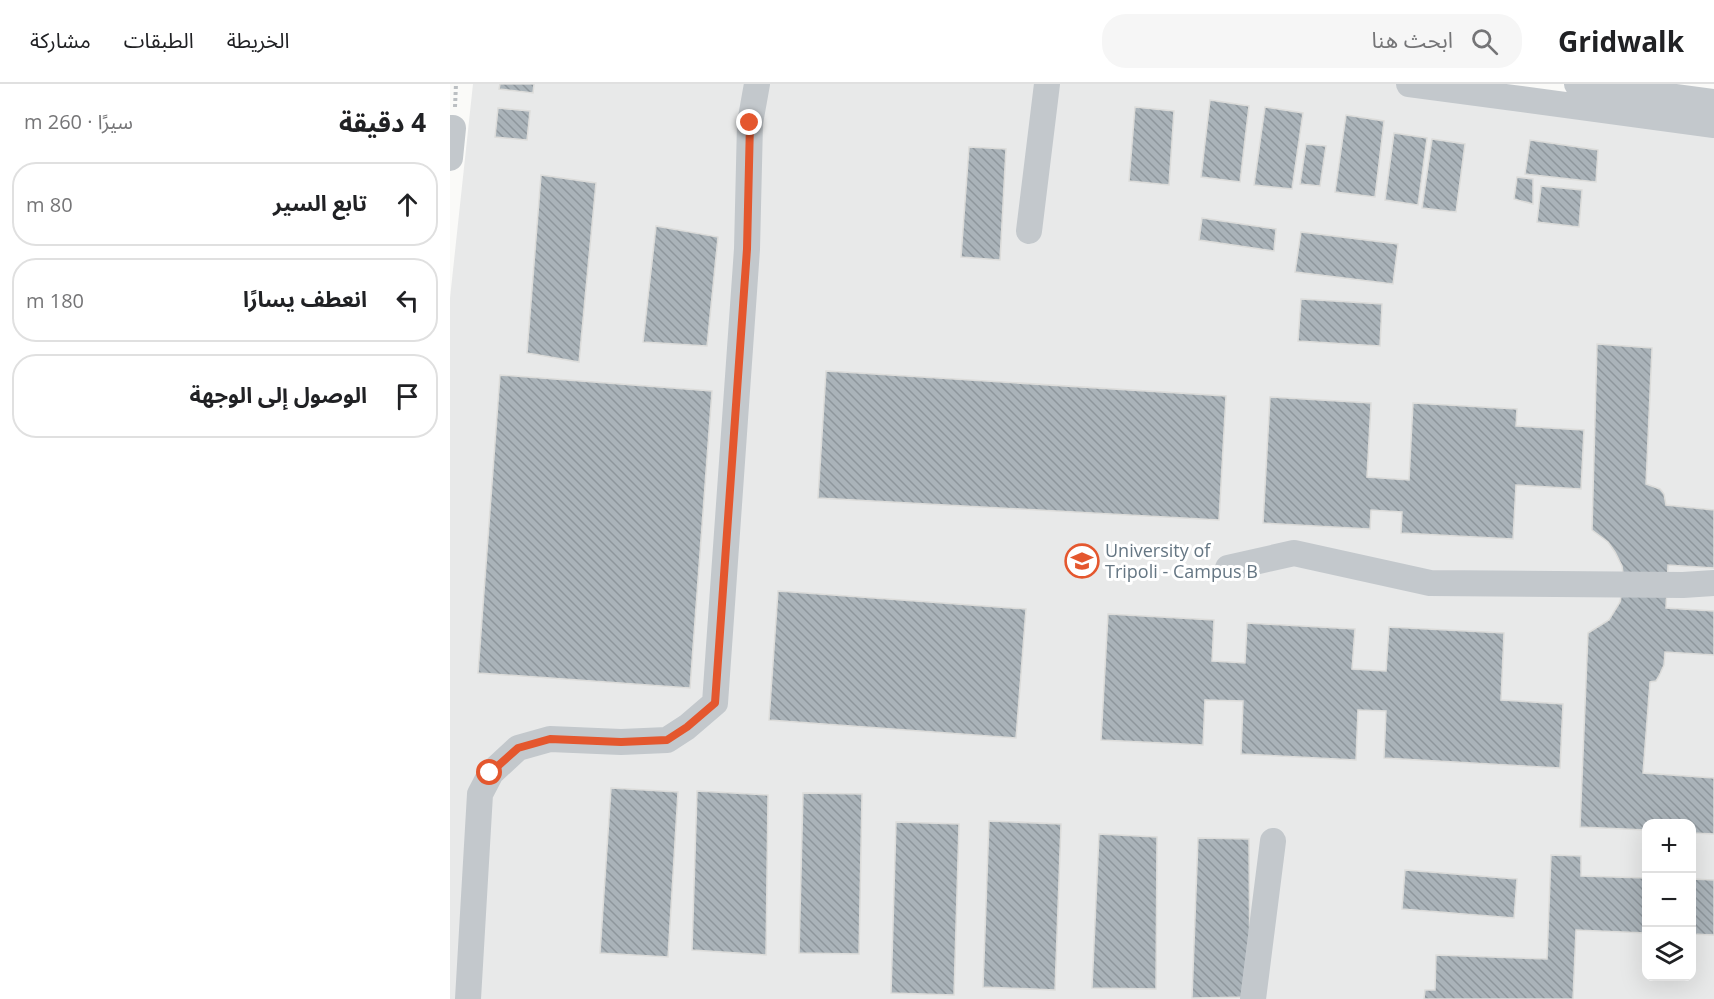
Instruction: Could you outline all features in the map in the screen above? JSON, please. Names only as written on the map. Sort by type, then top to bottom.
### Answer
[{"type":"street","points":[[468,999],[480,794],[490,773],[518,748],[550,739],[621,742],[667,740],[687,727],[715,703],[747,249],[750,123],[757,84]]},
{"type":"street","points":[[1029,231],[1047,84]]},
{"type":"street","points":[[1408,84],[1714,125]]},
{"type":"street","points":[[1577,84],[1714,102]]},
{"type":"street","points":[[450,128],[453,128],[450,158]]},
{"type":"street","points":[[1228,568],[1294,553],[1430,583],[1714,584]]},
{"type":"street","points":[[1253,999],[1273,841]]},
{"type":"shaded area","name":"University of Tripoli - Campus B","points":[[473,84],[1436,84],[1714,110],[1714,999],[450,999],[450,298]]},
{"type":"building","points":[[500,84],[534,84],[533,93],[499,89]]},
{"type":"building","points":[[1210,100],[1249,106],[1240,182],[1201,177]]},
{"type":"building","points":[[1135,107],[1174,111],[1169,185],[1129,181]]},
{"type":"building","points":[[1265,107],[1303,113],[1292,189],[1254,185]]},
{"type":"building","points":[[498,108],[530,111],[527,140],[495,137]]},
{"type":"building","points":[[1346,115],[1384,121],[1375,197],[1335,192]]},
{"type":"building","points":[[1394,133],[1427,138],[1418,205],[1385,200]]},
{"type":"building","points":[[1432,139],[1465,144],[1456,212],[1422,208]]},
{"type":"building","points":[[1530,140],[1598,150],[1596,182],[1525,174]]},
{"type":"building","points":[[1306,144],[1326,146],[1320,186],[1300,184]]},
{"type":"building","points":[[969,147],[1006,149],[1000,260],[961,257]]},
{"type":"building","points":[[541,175],[596,183],[579,362],[527,353]]},
{"type":"building","points":[[1517,177],[1533,179],[1533,204],[1514,199]]},
{"type":"building","points":[[1541,186],[1582,190],[1579,227],[1537,222]]},
{"type":"building","points":[[1202,218],[1276,229],[1274,251],[1199,240]]},
{"type":"building","points":[[656,226],[718,237],[707,346],[643,342]]},
{"type":"building","points":[[1301,232],[1398,244],[1393,284],[1295,272]]},
{"type":"building","points":[[1301,299],[1382,304],[1380,346],[1298,341]]},
{"type":"building","points":[[1597,344],[1652,348],[1646,484],[1660,489],[1664,494],[1666,505],[1714,510],[1714,568],[1668,565],[1666,608],[1714,611],[1714,655],[1665,652],[1664,665],[1659,676],[1656,681],[1650,682],[1643,773],[1714,778],[1714,834],[1696,833],[1696,819],[1642,819],[1642,830],[1580,827],[1588,633],[1609,620],[1620,602],[1624,581],[1622,566],[1615,552],[1608,542],[1592,530]]},
{"type":"building","points":[[826,371],[1226,396],[1219,520],[818,498]]},
{"type":"building","points":[[500,375],[712,391],[690,688],[478,673]]},
{"type":"building","points":[[1270,397],[1371,403],[1367,477],[1409,480],[1413,403],[1517,409],[1516,426],[1584,430],[1581,489],[1516,485],[1513,539],[1401,533],[1402,512],[1371,510],[1370,529],[1263,523]]},
{"type":"building","points":[[778,591],[1026,609],[1016,738],[769,720]]},
{"type":"building","points":[[1108,614],[1214,620],[1212,661],[1245,663],[1247,623],[1355,629],[1352,669],[1386,671],[1389,627],[1504,633],[1501,700],[1563,704],[1560,768],[1384,758],[1386,711],[1358,710],[1356,760],[1241,754],[1243,701],[1205,700],[1203,745],[1101,740]]},
{"type":"building","points":[[611,788],[678,792],[668,957],[600,953]]},
{"type":"building","points":[[697,791],[768,795],[766,955],[692,950]]},
{"type":"building","points":[[803,793],[862,794],[859,954],[799,953]]},
{"type":"building","points":[[989,821],[1061,824],[1055,990],[983,987]]},
{"type":"building","points":[[896,822],[959,824],[954,995],[891,993]]},
{"type":"building","points":[[1099,834],[1157,837],[1156,989],[1092,988]]},
{"type":"building","points":[[1198,838],[1249,839],[1250,997],[1192,998]]},
{"type":"building","points":[[1551,855],[1581,856],[1581,876],[1642,878],[1642,933],[1576,930],[1573,999],[1424,999],[1425,990],[1435,990],[1436,955],[1547,959]]},
{"type":"building","points":[[1405,870],[1517,879],[1514,918],[1402,909]]},
{"type":"building","points":[[1696,879],[1714,880],[1714,935],[1696,934]]},
{"type":"place","name":"University of Tripoli - Campus B","points":[[1082,561]]},
{"type":"route","points":[[490,773],[518,748],[550,739],[621,742],[667,740],[687,727],[715,703],[747,249],[750,123]]}]
